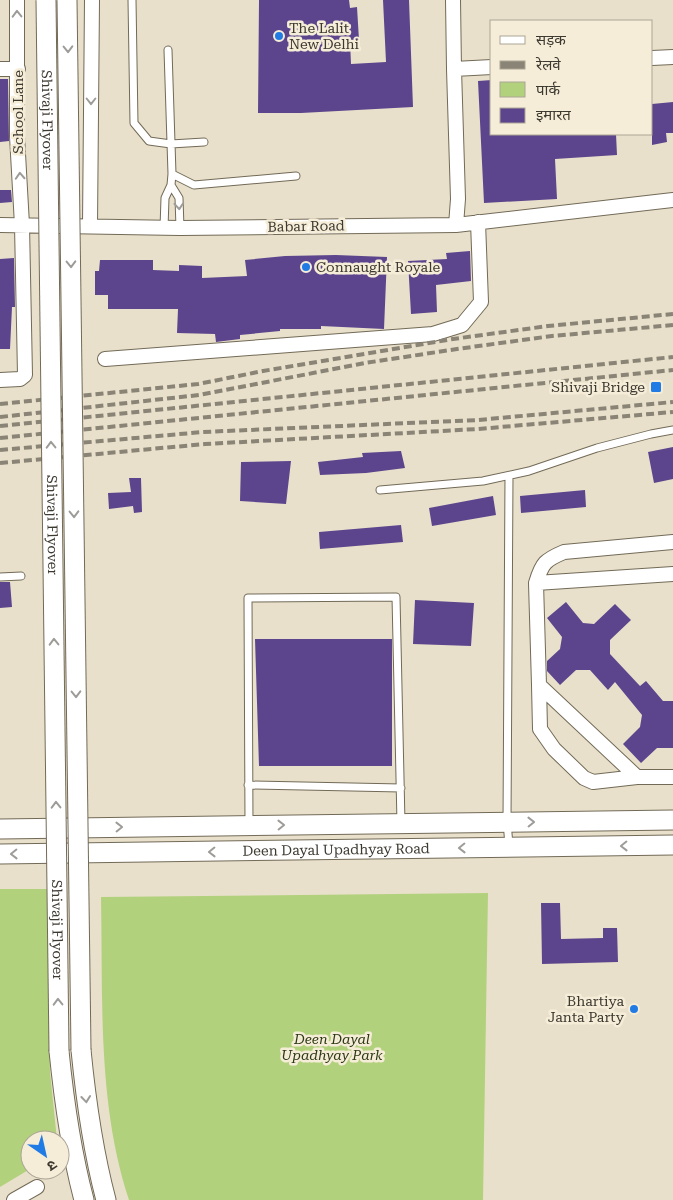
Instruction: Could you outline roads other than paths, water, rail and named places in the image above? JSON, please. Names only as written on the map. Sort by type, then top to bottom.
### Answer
[{"type":"main road","name":"Shivaji Flyover","points":[[46,0],[59,1051],[65,1110],[84,1200]]},
{"type":"main road","name":"Shivaji Flyover","points":[[67,0],[81,1050],[87,1110],[106,1200]]},
{"type":"main road","name":"Deen Dayal Upadhyay Road","points":[[0,829],[673,820]]},
{"type":"main road","name":"Deen Dayal Upadhyay Road","points":[[0,854],[673,845]]},
{"type":"street","name":"School Lane","points":[[0,380],[20,379],[25,375],[18,136],[17,0]]},
{"type":"street","points":[[90,225],[92,0]]},
{"type":"street","points":[[453,0],[458,199],[456,225]]},
{"type":"street","points":[[653,58],[673,57]]},
{"type":"street","points":[[454,69],[490,67]]},
{"type":"street","points":[[0,69],[18,69]]},
{"type":"street","name":"Babar Road","points":[[0,225],[90,225],[164,228],[456,225],[673,200]]},
{"type":"street","points":[[105,359],[433,334],[462,325],[481,302],[478,222]]},
{"type":"street","points":[[673,542],[564,552],[551,557],[541,567],[536,583],[540,729],[554,749],[584,778],[594,782],[637,776],[673,777]]},
{"type":"street","points":[[536,583],[673,574]]},
{"type":"street","points":[[539,685],[637,776]]},
{"type":"street","points":[[14,1200],[37,1187]]},
{"type":"lane","points":[[132,0],[134,123],[148,141],[171,144],[204,142]]},
{"type":"lane","points":[[168,50],[172,184],[179,198],[180,228]]},
{"type":"lane","points":[[172,174],[194,184],[296,176]]},
{"type":"lane","points":[[164,228],[165,198],[172,184]]},
{"type":"lane","points":[[380,490],[483,481],[509,476],[563,461],[597,448],[673,430]]},
{"type":"lane","points":[[509,476],[507,822],[509,848]]},
{"type":"lane","points":[[0,577],[21,576]]},
{"type":"lane","points":[[249,826],[248,598],[396,597],[401,824]]},
{"type":"lane","points":[[248,785],[400,788]]},
{"type":"railway","points":[[0,404],[198,384],[263,371],[453,339],[548,326],[673,314]]},
{"type":"railway","points":[[0,417],[199,395],[365,363],[552,336],[673,325]]},
{"type":"railway","points":[[0,426],[673,357]]},
{"type":"railway","points":[[0,438],[673,370]]},
{"type":"railway","points":[[0,450],[203,432],[478,420],[673,402]]},
{"type":"railway","points":[[0,463],[205,444],[478,429],[673,412]]},
{"type":"place","name":"The Lalit New Delhi","points":[[279,36]]},
{"type":"place","name":"Connaught Royale","points":[[306,267]]},
{"type":"place","name":"Shivaji Bridge","points":[[656,387]]},
{"type":"place","name":"Bhartiya Janta Party","points":[[634,1009]]},
{"type":"park label","name":"Deen Dayal Upadhyay Park","points":[[332,1048]]}]
